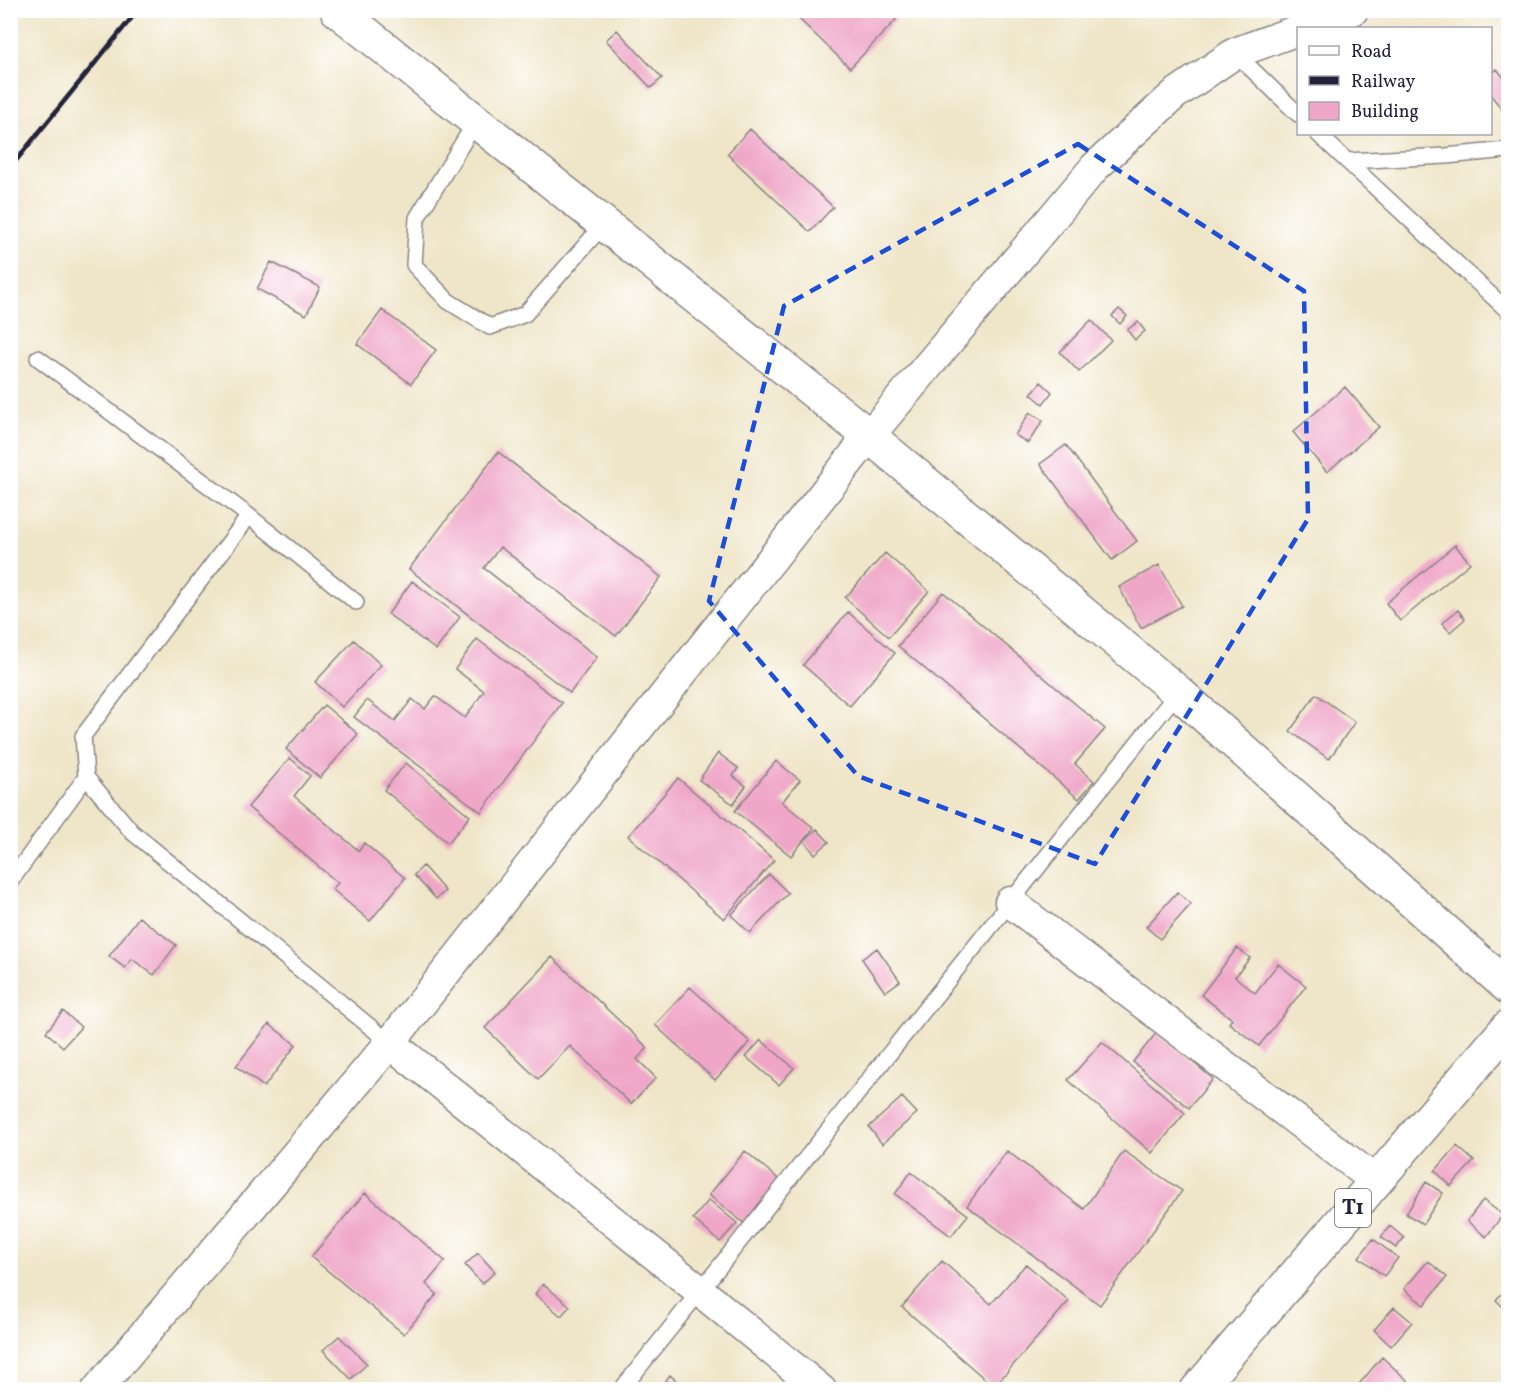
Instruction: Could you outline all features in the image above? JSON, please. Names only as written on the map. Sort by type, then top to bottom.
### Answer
[{"type":"main road","points":[[337,10],[869,436],[1178,692],[1509,987]]},
{"type":"main road","name":"T1","points":[[1197,1389],[1509,1027]]},
{"type":"street","points":[[1307,27],[1353,10]]},
{"type":"street","points":[[97,1389],[390,1043],[869,436],[1095,167],[1174,95],[1235,53],[1297,31]]},
{"type":"street","points":[[1010,902],[1376,1180]]},
{"type":"street","points":[[390,1043],[821,1389]]},
{"type":"lane","points":[[1235,53],[1297,112]]},
{"type":"lane","points":[[476,122],[417,218],[414,265],[448,301],[490,327],[525,314],[604,224]]},
{"type":"lane","points":[[1319,135],[1509,310]]},
{"type":"lane","points":[[1347,161],[1509,150]]},
{"type":"lane","points":[[39,358],[249,516],[356,602]]},
{"type":"lane","points":[[249,516],[82,736],[86,777],[132,832],[390,1043]]},
{"type":"lane","points":[[621,1389],[1178,692]]},
{"type":"lane","points":[[10,882],[86,777]]},
{"type":"highlighted area","points":[[1078,144],[1304,291],[1308,519],[1095,864],[858,776],[709,601],[784,306]]},
{"type":"building","points":[[808,10],[887,10],[896,20],[850,68],[799,19]]},
{"type":"building","points":[[617,30],[662,78],[651,88],[606,40]]},
{"type":"building","points":[[1497,69],[1508,83],[1508,117],[1492,97],[1492,73]]},
{"type":"building","points":[[750,129],[833,207],[810,232],[727,154]]},
{"type":"building","points":[[271,262],[320,287],[306,315],[257,289]]},
{"type":"building","points":[[1119,309],[1127,316],[1120,324],[1112,316]]},
{"type":"building","points":[[382,310],[436,350],[411,384],[357,344]]},
{"type":"building","points":[[1091,320],[1111,340],[1079,372],[1060,352]]},
{"type":"building","points":[[1138,322],[1145,331],[1135,340],[1127,330]]},
{"type":"building","points":[[1041,382],[1052,392],[1043,404],[1031,394]]},
{"type":"building","points":[[1345,387],[1379,427],[1327,472],[1293,432]]},
{"type":"building","points":[[1030,412],[1043,421],[1028,443],[1015,435]]},
{"type":"building","points":[[1066,445],[1137,541],[1112,560],[1040,464]]},
{"type":"building","points":[[498,452],[661,577],[616,636],[500,547],[484,568],[597,657],[570,693],[409,569]]},
{"type":"building","points":[[1455,545],[1470,563],[1400,621],[1386,603]]},
{"type":"building","points":[[885,553],[929,591],[889,637],[845,598]]},
{"type":"building","points":[[1159,565],[1182,606],[1141,628],[1119,587]]},
{"type":"building","points":[[412,581],[460,617],[436,650],[388,614]]},
{"type":"building","points":[[943,592],[1105,729],[1075,764],[1094,781],[1079,799],[898,646]]},
{"type":"building","points":[[1458,610],[1465,619],[1450,632],[1442,623]]},
{"type":"building","points":[[848,612],[895,653],[850,706],[803,665]]},
{"type":"building","points":[[477,639],[562,703],[481,812],[354,717],[367,700],[395,721],[412,699],[425,709],[435,696],[465,718],[484,691],[455,669]]},
{"type":"building","points":[[354,640],[381,665],[342,707],[315,682]]},
{"type":"building","points":[[1316,694],[1355,722],[1329,759],[1290,731]]},
{"type":"building","points":[[324,705],[358,734],[320,778],[286,749]]},
{"type":"building","points":[[718,753],[738,768],[733,776],[746,786],[733,804],[699,780]]},
{"type":"building","points":[[290,758],[310,776],[294,796],[359,851],[364,843],[405,878],[370,921],[332,889],[338,883],[248,807]]},
{"type":"building","points":[[776,761],[800,780],[782,802],[814,828],[791,856],[735,811]]},
{"type":"building","points":[[406,763],[470,816],[448,843],[384,790]]},
{"type":"building","points":[[678,778],[774,860],[724,919],[628,836]]},
{"type":"building","points":[[817,829],[829,842],[815,854],[804,841]]},
{"type":"building","points":[[423,866],[445,891],[436,899],[414,875]]},
{"type":"building","points":[[769,874],[788,893],[750,933],[731,915]]},
{"type":"building","points":[[1177,892],[1191,904],[1160,939],[1146,927]]},
{"type":"building","points":[[139,917],[176,945],[154,975],[132,959],[125,968],[109,956]]},
{"type":"building","points":[[877,948],[900,981],[885,992],[862,959]]},
{"type":"building","points":[[1237,948],[1250,958],[1235,977],[1255,993],[1278,964],[1306,986],[1259,1046],[1229,1023],[1232,1019],[1201,995]]},
{"type":"building","points":[[552,957],[648,1048],[637,1059],[656,1078],[631,1104],[570,1046],[538,1079],[485,1028]]},
{"type":"building","points":[[690,987],[750,1042],[715,1080],[655,1025]]},
{"type":"building","points":[[63,1011],[81,1027],[63,1047],[46,1032]]},
{"type":"building","points":[[269,1024],[296,1045],[264,1087],[236,1066]]},
{"type":"building","points":[[1157,1032],[1213,1079],[1189,1108],[1133,1062]]},
{"type":"building","points":[[761,1040],[794,1068],[779,1085],[746,1057]]},
{"type":"building","points":[[1102,1042],[1185,1113],[1152,1153],[1068,1080]]},
{"type":"building","points":[[902,1097],[917,1113],[882,1144],[869,1127]]},
{"type":"building","points":[[1457,1146],[1474,1161],[1451,1186],[1435,1171]]},
{"type":"building","points":[[745,1151],[782,1182],[746,1225],[709,1195]]},
{"type":"building","points":[[1007,1151],[1084,1209],[1124,1151],[1182,1191],[1100,1305],[967,1206]]},
{"type":"building","points":[[911,1172],[968,1215],[951,1236],[895,1194]]},
{"type":"building","points":[[1426,1182],[1443,1193],[1423,1224],[1406,1214]]},
{"type":"building","points":[[365,1193],[445,1261],[426,1284],[437,1294],[404,1334],[311,1257]]},
{"type":"building","points":[[709,1200],[737,1223],[720,1242],[693,1219]]},
{"type":"building","points":[[1483,1200],[1503,1215],[1486,1237],[1467,1221]]},
{"type":"building","points":[[1390,1226],[1404,1238],[1396,1248],[1381,1237]]},
{"type":"building","points":[[1373,1239],[1398,1258],[1384,1276],[1359,1257]]},
{"type":"building","points":[[478,1253],[495,1272],[482,1284],[465,1265]]},
{"type":"building","points":[[942,1261],[991,1304],[1026,1264],[1069,1301],[994,1387],[902,1307]]},
{"type":"building","points":[[1428,1261],[1447,1277],[1424,1305],[1404,1289]]},
{"type":"building","points":[[543,1284],[570,1306],[561,1316],[535,1294]]},
{"type":"building","points":[[1508,1286],[1508,1312],[1496,1300]]},
{"type":"building","points":[[1394,1307],[1412,1322],[1391,1346],[1374,1330]]},
{"type":"building","points":[[339,1336],[367,1364],[351,1379],[323,1350]]},
{"type":"building","points":[[1382,1357],[1408,1381],[1400,1390],[1354,1390]]},
{"type":"building","points":[[670,1375],[687,1390],[658,1390]]},
{"type":"railway","points":[[10,168],[138,10]]}]
